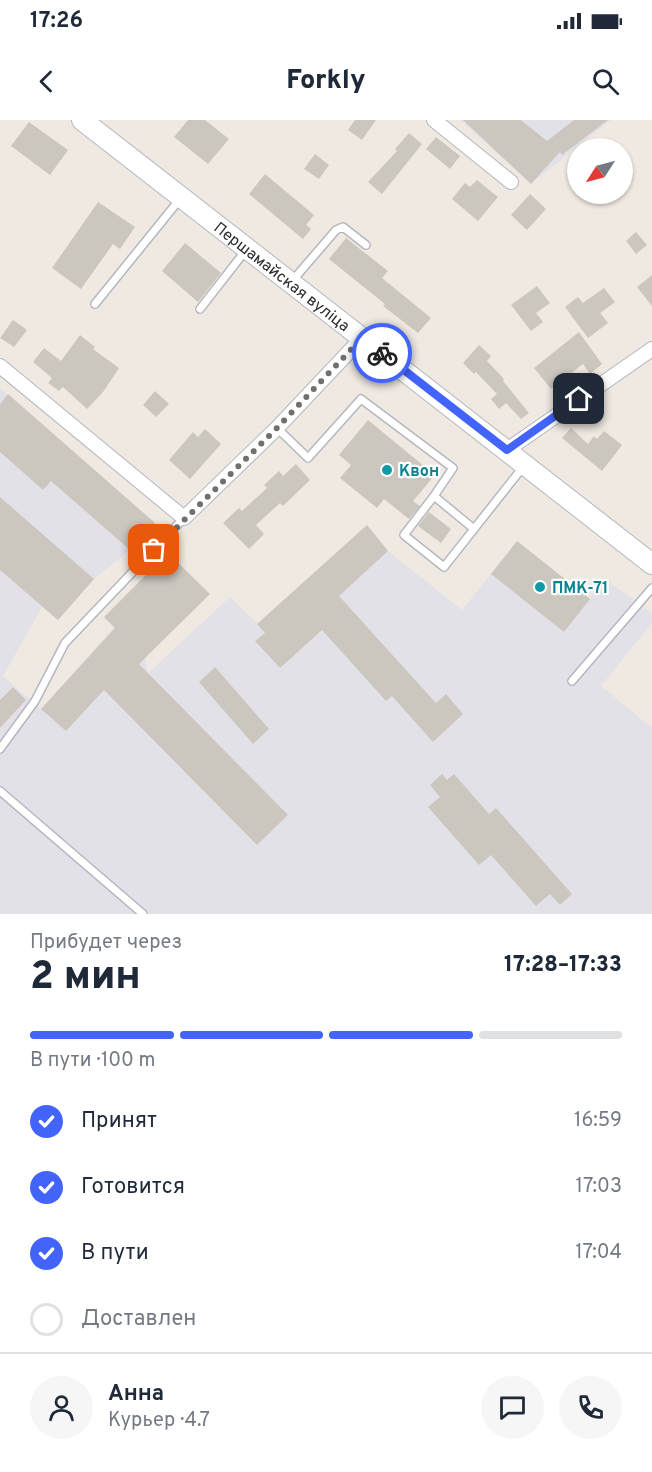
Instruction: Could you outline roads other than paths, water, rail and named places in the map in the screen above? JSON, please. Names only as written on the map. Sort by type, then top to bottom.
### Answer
[{"type":"street","name":"Першамайская вуліца","points":[[82,120],[652,564]]},
{"type":"street","points":[[434,120],[511,182]]},
{"type":"street","points":[[0,366],[184,519],[277,428],[362,338]]},
{"type":"street","points":[[507,450],[652,349]]},
{"type":"lane","points":[[95,304],[181,197]]},
{"type":"lane","points":[[291,282],[336,230],[343,227],[366,245]]},
{"type":"lane","points":[[200,309],[248,248]]},
{"type":"lane","points":[[277,428],[308,458],[361,399],[453,468],[404,536],[444,567],[525,465]]},
{"type":"lane","points":[[434,496],[474,529]]},
{"type":"lane","points":[[0,749],[35,701],[65,643],[184,519]]},
{"type":"lane","points":[[572,681],[652,588]]},
{"type":"lane","points":[[0,791],[143,914]]},
{"type":"place","name":"Квон","points":[[387,470]]},
{"type":"place","name":"ПМК-71","points":[[540,587]]}]
